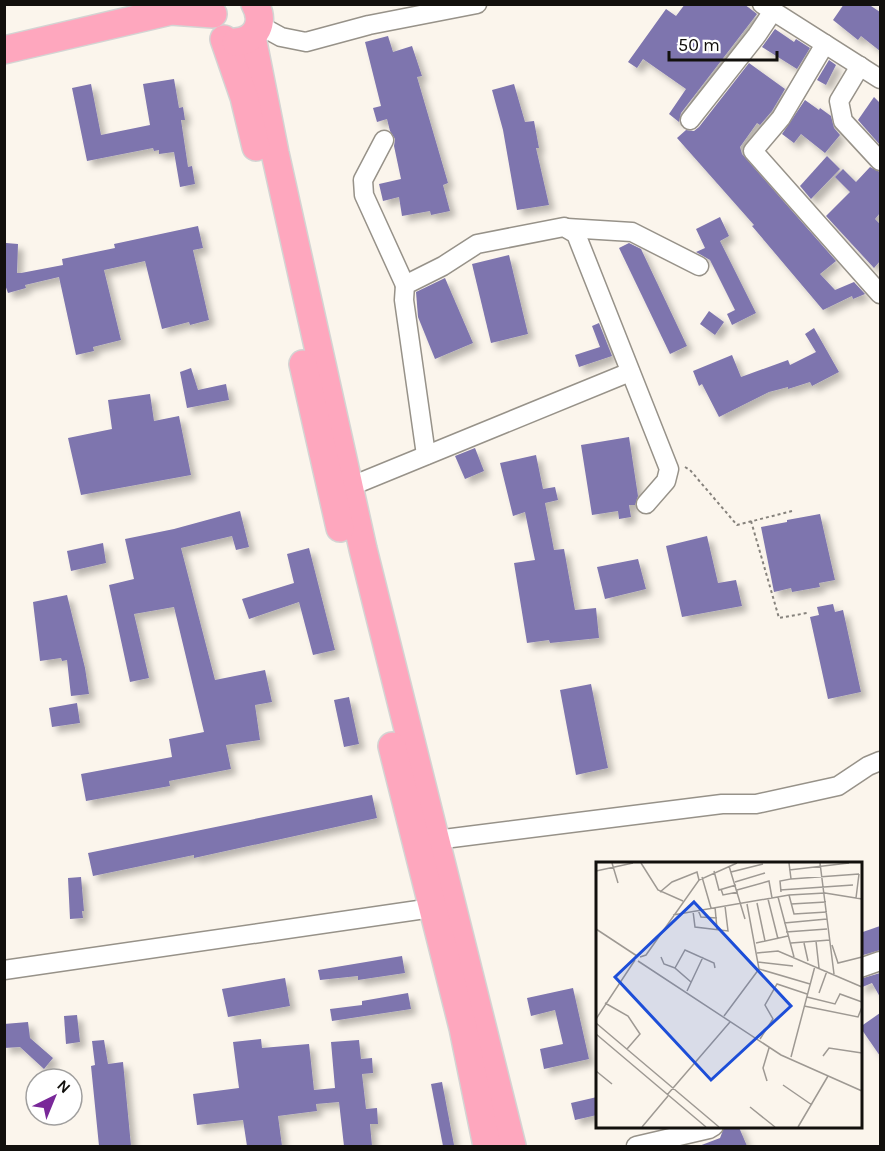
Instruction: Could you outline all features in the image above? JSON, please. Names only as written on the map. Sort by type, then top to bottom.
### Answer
[{"type":"main road","points":[[4,50],[171,11],[215,9],[215,29],[224,39],[249,117],[323,459],[463,1028],[487,1146]]},
{"type":"main road","points":[[224,39],[240,42],[255,22]]},
{"type":"main road","points":[[255,22],[275,153],[350,487],[411,745],[512,1146]]},
{"type":"street","points":[[255,22],[281,37],[306,42],[369,25],[477,4]]},
{"type":"street","points":[[690,120],[757,36],[767,8],[880,79]]},
{"type":"street","points":[[825,44],[781,118],[753,151],[878,284]]},
{"type":"street","points":[[860,66],[839,100],[840,114],[843,121],[880,161]]},
{"type":"street","points":[[384,140],[363,180],[364,195],[405,285],[404,300],[426,455]]},
{"type":"street","points":[[405,285],[443,266],[477,244],[564,227],[632,232],[699,266]]},
{"type":"street","points":[[567,228],[576,234],[669,469],[669,475],[646,504]]},
{"type":"street","points":[[350,487],[630,372]]},
{"type":"street","points":[[436,840],[722,804],[756,804],[838,786],[868,766],[880,761]]},
{"type":"street","points":[[4,970],[432,908]]},
{"type":"street","points":[[861,968],[880,961]]},
{"type":"street","points":[[636,1146],[712,1127]]},
{"type":"path","points":[[662,452],[690,470],[737,525],[792,511]]},
{"type":"path","points":[[752,521],[779,618],[807,613]]},
{"type":"building","points":[[685,4],[744,4],[757,14],[681,113],[679,122],[669,114],[686,89],[643,59],[637,68],[628,62],[666,9],[676,16]]},
{"type":"building","points":[[844,4],[868,4],[880,12],[880,51],[861,36],[858,40],[833,20]]},
{"type":"building","points":[[775,29],[794,42],[796,39],[810,48],[797,69],[762,47]]},
{"type":"building","points":[[388,36],[393,52],[412,46],[422,76],[417,77],[448,183],[443,185],[450,211],[431,215],[430,211],[402,216],[399,197],[383,201],[379,184],[401,179],[394,146],[395,139],[387,119],[377,122],[373,108],[381,106],[365,42]]},
{"type":"building","points":[[829,60],[836,65],[826,85],[817,80]]},
{"type":"building","points":[[749,63],[785,89],[772,111],[760,125],[757,123],[740,147],[742,154],[836,261],[820,274],[835,290],[854,282],[865,294],[853,299],[852,296],[823,310],[752,226],[754,225],[677,138],[686,130],[694,131],[699,127]]},
{"type":"building","points":[[174,79],[179,108],[183,107],[185,120],[181,120],[188,167],[192,166],[195,184],[180,187],[174,152],[159,154],[159,150],[154,151],[153,148],[87,161],[72,88],[91,84],[101,135],[150,125],[143,84]]},
{"type":"building","points":[[514,84],[525,122],[534,121],[539,148],[536,148],[549,205],[517,210],[503,130],[492,90]]},
{"type":"building","points":[[874,97],[880,103],[880,145],[858,120]]},
{"type":"building","points":[[805,100],[831,116],[834,128],[840,135],[825,153],[801,134],[794,143],[782,134]]},
{"type":"building","points":[[827,156],[840,169],[811,199],[800,186]]},
{"type":"building","points":[[870,167],[880,172],[880,213],[875,219],[880,224],[880,261],[874,268],[826,216],[850,192],[835,177],[843,169],[856,182]]},
{"type":"building","points":[[720,217],[729,236],[720,241],[756,313],[732,325],[727,314],[735,310],[710,260],[696,252],[705,248],[696,229]]},
{"type":"building","points":[[198,226],[203,248],[193,250],[209,320],[162,329],[145,261],[104,270],[121,340],[93,347],[94,351],[76,355],[59,277],[25,285],[26,288],[8,293],[4,282],[6,243],[18,244],[17,273],[21,273],[63,265],[62,259],[115,248],[114,244]]},
{"type":"building","points":[[629,243],[641,249],[687,346],[670,354],[619,248]]},
{"type":"building","points":[[509,255],[528,334],[491,343],[472,264]]},
{"type":"building","points":[[445,278],[473,343],[435,359],[418,317],[416,292]]},
{"type":"building","points":[[709,311],[724,322],[715,335],[700,324]]},
{"type":"building","points":[[599,323],[612,356],[579,367],[575,355],[600,347],[592,326]]},
{"type":"building","points":[[814,328],[839,372],[812,386],[810,382],[769,392],[719,417],[702,384],[699,386],[693,371],[732,355],[741,377],[788,360],[790,365],[816,352],[805,334]]},
{"type":"building","points":[[191,368],[198,390],[226,384],[229,400],[187,408],[180,372]]},
{"type":"building","points":[[150,394],[154,421],[179,416],[191,475],[81,495],[68,438],[112,429],[108,400]]},
{"type":"building","points":[[629,437],[638,496],[635,505],[629,505],[631,517],[619,519],[618,511],[592,515],[581,445]]},
{"type":"building","points":[[475,448],[484,471],[465,479],[455,456]]},
{"type":"building","points":[[536,455],[543,489],[555,487],[558,500],[545,503],[554,550],[564,549],[575,610],[596,608],[599,638],[527,643],[514,563],[535,560],[525,512],[513,516],[500,463]]},
{"type":"building","points":[[240,511],[249,547],[236,550],[232,536],[181,548],[215,680],[265,670],[272,702],[255,705],[260,740],[226,745],[231,769],[169,781],[170,786],[86,801],[81,774],[172,757],[169,739],[204,732],[174,607],[134,614],[149,678],[130,682],[109,585],[134,579],[125,539],[174,529]]},
{"type":"building","points":[[820,514],[835,580],[819,583],[820,587],[792,592],[791,588],[774,592],[761,527]]},
{"type":"building","points":[[707,536],[718,583],[736,580],[742,606],[682,617],[666,546]]},
{"type":"building","points":[[103,543],[106,563],[71,571],[67,551]]},
{"type":"building","points":[[309,548],[335,650],[313,655],[299,602],[249,619],[242,599],[294,583],[287,554]]},
{"type":"building","points":[[638,559],[646,589],[605,599],[597,567]]},
{"type":"building","points":[[67,595],[89,694],[71,696],[67,660],[62,661],[61,658],[40,661],[33,602]]},
{"type":"building","points":[[833,604],[835,612],[843,610],[861,692],[828,699],[810,617],[819,615],[817,607]]},
{"type":"building","points":[[591,684],[608,768],[576,775],[560,690]]},
{"type":"building","points":[[349,697],[359,744],[344,747],[334,700]]},
{"type":"building","points":[[77,703],[80,723],[52,727],[49,708]]},
{"type":"building","points":[[372,795],[377,818],[194,858],[194,855],[93,876],[88,853]]},
{"type":"building","points":[[81,877],[83,918],[70,919],[68,878]]},
{"type":"building","points":[[880,926],[880,950],[861,956],[861,933]]},
{"type":"building","points":[[402,956],[405,973],[358,980],[358,976],[320,980],[318,970]]},
{"type":"building","points":[[880,973],[880,997],[872,983],[861,988],[861,979]]},
{"type":"building","points":[[285,978],[290,1006],[228,1017],[222,989]]},
{"type":"building","points":[[573,988],[589,1059],[544,1069],[540,1049],[563,1044],[555,1010],[531,1016],[527,998]]},
{"type":"building","points":[[408,993],[411,1009],[332,1021],[330,1009],[362,1005],[362,1001]]},
{"type":"building","points":[[880,1013],[880,1056],[861,1028]]},
{"type":"building","points":[[77,1015],[80,1042],[66,1044],[64,1016]]},
{"type":"building","points":[[28,1022],[30,1038],[53,1058],[46,1067],[42,1067],[20,1047],[4,1048],[4,1024]]},
{"type":"building","points":[[261,1039],[262,1048],[309,1044],[314,1090],[335,1088],[331,1042],[359,1040],[361,1059],[372,1058],[373,1073],[362,1074],[366,1109],[377,1108],[378,1124],[370,1124],[372,1146],[344,1146],[339,1102],[316,1104],[317,1111],[278,1116],[282,1146],[247,1146],[243,1120],[197,1125],[193,1094],[239,1088],[233,1042]]},
{"type":"building","points":[[104,1040],[108,1064],[123,1062],[131,1146],[99,1146],[91,1066],[95,1065],[92,1041]]},
{"type":"building","points":[[442,1082],[454,1145],[443,1146],[431,1084]]},
{"type":"building","points":[[596,1097],[596,1115],[575,1120],[571,1103]]},
{"type":"building","points":[[724,1127],[739,1127],[747,1146],[699,1146],[720,1138]]}]
